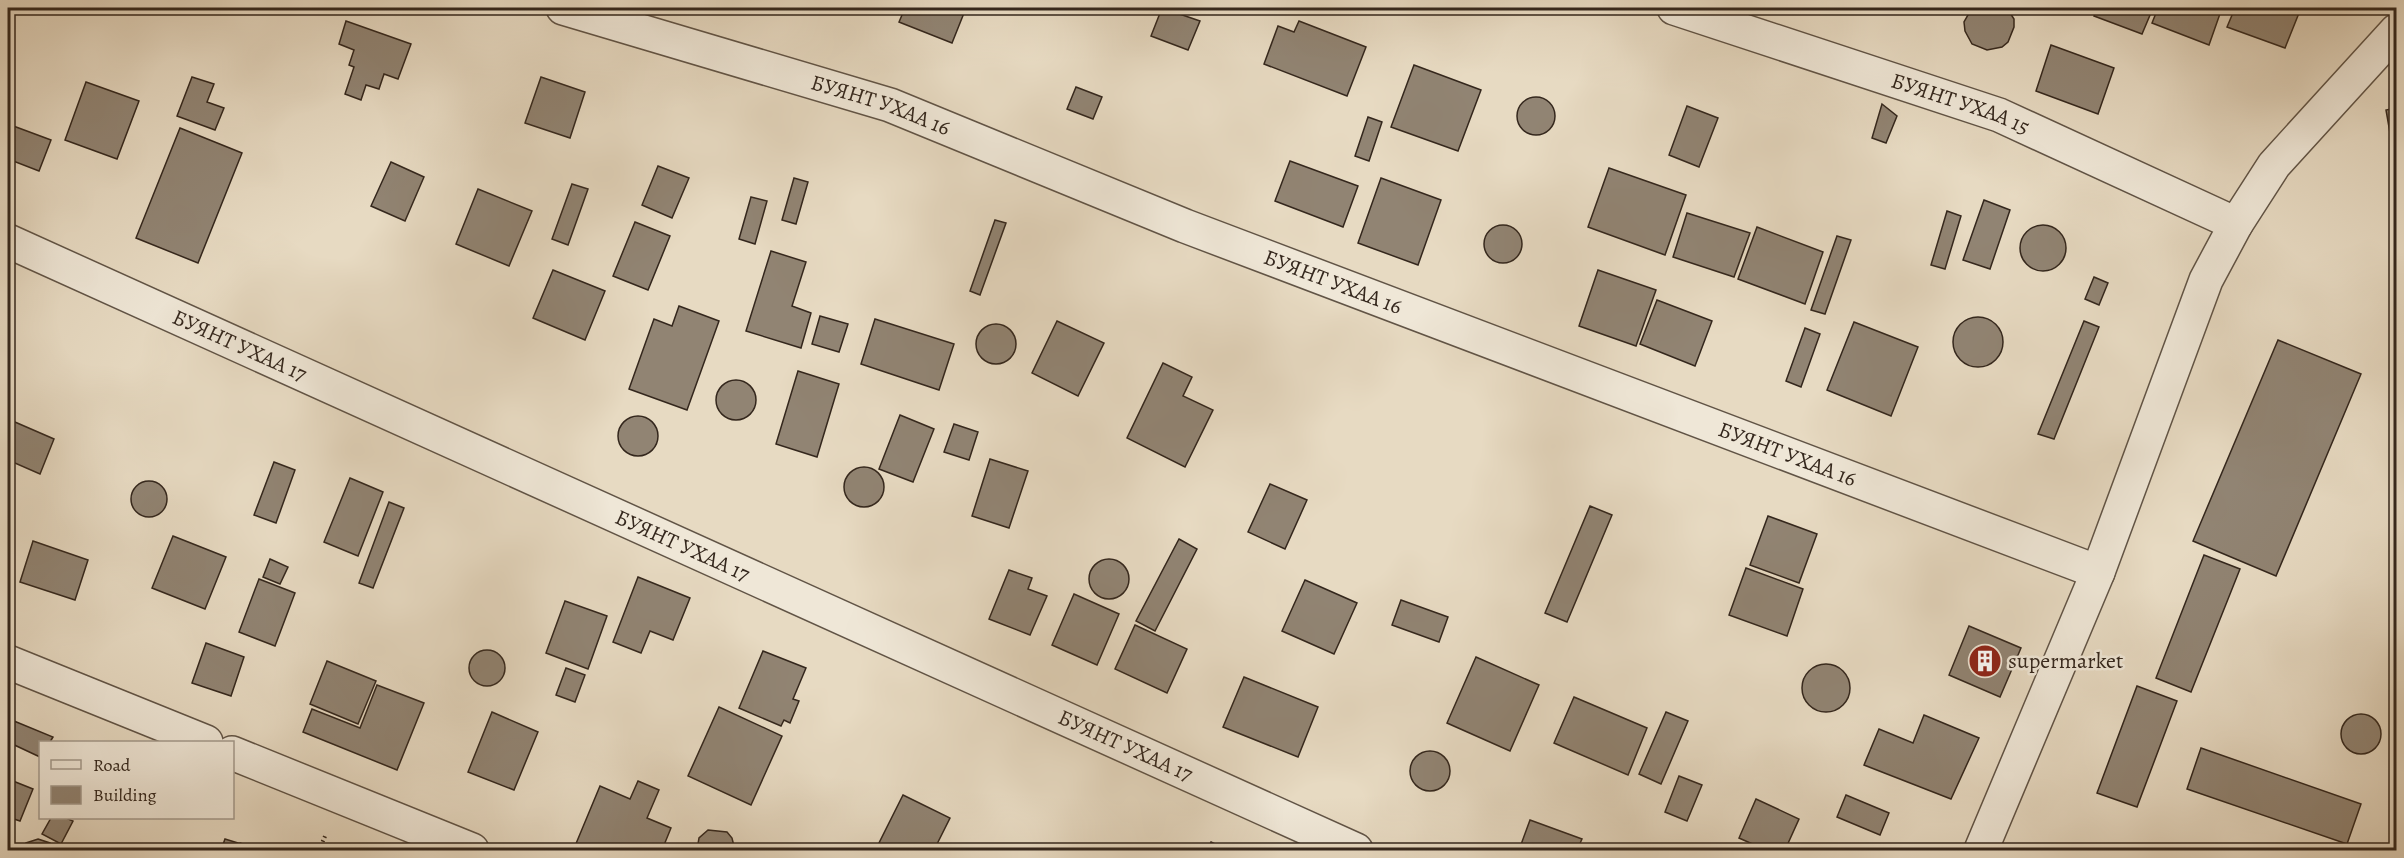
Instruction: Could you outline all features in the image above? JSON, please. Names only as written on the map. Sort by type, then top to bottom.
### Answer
[{"type":"street","name":"БУЯНТ УХАА 16","points":[[563,8],[890,105],[1185,226],[2098,572]]},
{"type":"street","name":"БУЯНТ УХАА 15","points":[[1674,8],[1999,115],[2236,224]]},
{"type":"street","points":[[1981,850],[2098,572],[2205,280],[2236,224],[2274,165],[2397,31]]},
{"type":"street","name":"БУЯНТ УХАА 17","points":[[8,241],[1356,850]]},
{"type":"street","points":[[8,662],[204,741]]},
{"type":"street","points":[[234,754],[472,850]]},
{"type":"building","points":[[8,8],[13,19],[8,35]]},
{"type":"building","points":[[905,8],[966,8],[952,43],[899,22]]},
{"type":"building","points":[[1162,8],[1200,21],[1188,50],[1151,36]]},
{"type":"building","points":[[1972,8],[2007,8],[2014,19],[2014,27],[2008,42],[2002,47],[1987,50],[1972,44],[1965,31],[1964,22]]},
{"type":"building","points":[[2097,8],[2153,8],[2142,34],[2094,16]]},
{"type":"building","points":[[2158,8],[2222,8],[2209,45],[2152,23]]},
{"type":"building","points":[[2235,8],[2301,8],[2285,48],[2227,27]]},
{"type":"building","points":[[346,21],[411,44],[398,79],[384,74],[379,89],[366,85],[361,100],[345,94],[354,67],[349,65],[354,50],[339,44]]},
{"type":"building","points":[[1299,21],[1366,47],[1347,96],[1264,64],[1278,26],[1294,32]]},
{"type":"building","points":[[2051,45],[2114,68],[2098,114],[2036,91]]},
{"type":"building","points":[[1414,65],[1481,90],[1458,151],[1391,127]]},
{"type":"building","points":[[192,77],[214,84],[207,102],[224,108],[215,130],[177,116]]},
{"type":"building","points":[[541,77],[585,92],[570,138],[525,123]]},
{"type":"building","points":[[86,82],[139,101],[117,159],[65,140]]},
{"type":"building","points":[[1076,87],[1102,97],[1093,119],[1067,109]]},
{"type":"building","points":[[1536,97],[1549,103],[1555,116],[1549,129],[1536,135],[1523,129],[1517,116],[1523,103]]},
{"type":"building","points":[[1882,104],[1897,116],[1886,143],[1872,138]]},
{"type":"building","points":[[1687,106],[1718,118],[1699,167],[1669,155]]},
{"type":"building","points":[[2396,108],[2396,167],[2386,110]]},
{"type":"building","points":[[1368,117],[1382,122],[1369,161],[1355,156]]},
{"type":"building","points":[[8,124],[51,140],[39,171],[8,159]]},
{"type":"building","points":[[180,128],[242,153],[198,263],[136,238]]},
{"type":"building","points":[[1290,161],[1358,186],[1343,227],[1275,201]]},
{"type":"building","points":[[391,162],[424,177],[405,221],[371,206]]},
{"type":"building","points":[[658,166],[689,178],[672,218],[642,205]]},
{"type":"building","points":[[1609,168],[1686,195],[1665,255],[1588,227]]},
{"type":"building","points":[[794,178],[808,182],[796,224],[782,220]]},
{"type":"building","points":[[1381,178],[1441,200],[1418,265],[1358,243]]},
{"type":"building","points":[[572,184],[588,189],[568,245],[552,239]]},
{"type":"building","points":[[478,189],[532,211],[509,266],[456,244]]},
{"type":"building","points":[[751,197],[767,201],[755,244],[739,239]]},
{"type":"building","points":[[1984,200],[2010,210],[1990,269],[1963,260]]},
{"type":"building","points":[[1947,211],[1961,216],[1945,269],[1931,265]]},
{"type":"building","points":[[1687,213],[1750,233],[1734,277],[1673,257]]},
{"type":"building","points":[[995,220],[1006,223],[980,295],[970,291]]},
{"type":"building","points":[[635,222],[670,236],[648,290],[613,276]]},
{"type":"building","points":[[1503,225],[1510,226],[1516,231],[1521,237],[1521,251],[1516,257],[1510,262],[1503,263],[1496,262],[1490,257],[1485,251],[1484,244],[1485,237],[1490,231],[1496,226]]},
{"type":"building","points":[[2043,225],[2059,232],[2066,248],[2059,264],[2043,271],[2027,264],[2020,248],[2027,232]]},
{"type":"building","points":[[1757,227],[1823,252],[1805,304],[1738,279]]},
{"type":"building","points":[[1837,236],[1851,240],[1825,314],[1811,310]]},
{"type":"building","points":[[771,251],[806,262],[792,306],[811,313],[801,348],[746,331]]},
{"type":"building","points":[[553,270],[605,291],[585,340],[533,318]]},
{"type":"building","points":[[1598,270],[1656,290],[1636,346],[1579,326]]},
{"type":"building","points":[[2094,277],[2108,283],[2099,305],[2085,299]]},
{"type":"building","points":[[1657,300],[1712,321],[1695,366],[1640,344]]},
{"type":"building","points":[[679,306],[719,321],[687,410],[629,389],[654,319],[672,326]]},
{"type":"building","points":[[820,316],[848,324],[839,352],[812,344]]},
{"type":"building","points":[[1973,317],[1983,317],[1996,324],[2003,337],[2003,347],[1996,360],[1983,367],[1973,367],[1964,363],[1957,356],[1953,347],[1953,337],[1957,328],[1964,321]]},
{"type":"building","points":[[875,319],[954,344],[939,390],[861,364]]},
{"type":"building","points":[[1057,321],[1104,343],[1078,396],[1032,373]]},
{"type":"building","points":[[2084,321],[2099,327],[2054,439],[2038,434]]},
{"type":"building","points":[[1854,322],[1918,347],[1891,416],[1827,390]]},
{"type":"building","points":[[996,324],[1010,330],[1016,344],[1010,358],[996,364],[982,358],[976,344],[982,330]]},
{"type":"building","points":[[1805,328],[1820,334],[1801,387],[1786,381]]},
{"type":"building","points":[[2278,340],[2361,374],[2276,576],[2193,541]]},
{"type":"building","points":[[1163,363],[1192,377],[1183,396],[1213,410],[1185,467],[1127,438]]},
{"type":"building","points":[[798,371],[839,384],[817,457],[776,444]]},
{"type":"building","points":[[736,380],[750,386],[756,400],[750,414],[736,420],[722,414],[716,400],[722,386]]},
{"type":"building","points":[[900,415],[934,429],[913,482],[879,469]]},
{"type":"building","points":[[638,416],[652,422],[658,436],[652,450],[638,456],[624,450],[618,436],[624,422]]},
{"type":"building","points":[[8,419],[54,439],[40,474],[8,460]]},
{"type":"building","points":[[954,424],[978,432],[969,460],[944,452]]},
{"type":"building","points":[[990,459],[1028,471],[1009,528],[972,516]]},
{"type":"building","points":[[274,462],[295,470],[276,523],[254,515]]},
{"type":"building","points":[[864,467],[878,473],[884,487],[878,501],[864,507],[850,501],[844,487],[850,473]]},
{"type":"building","points":[[350,478],[383,492],[358,556],[324,542]]},
{"type":"building","points":[[149,481],[162,486],[167,499],[162,512],[149,517],[136,512],[131,499],[136,486]]},
{"type":"building","points":[[1270,484],[1307,500],[1285,549],[1248,532]]},
{"type":"building","points":[[389,502],[404,508],[373,588],[359,583]]},
{"type":"building","points":[[1590,506],[1612,515],[1567,622],[1545,613]]},
{"type":"building","points":[[1768,516],[1817,534],[1799,583],[1750,565]]},
{"type":"building","points":[[173,536],[226,557],[205,609],[152,588]]},
{"type":"building","points":[[1179,539],[1197,549],[1155,631],[1136,621]]},
{"type":"building","points":[[33,541],[88,560],[75,600],[20,582]]},
{"type":"building","points":[[2204,555],[2240,569],[2191,692],[2156,678]]},
{"type":"building","points":[[270,559],[288,567],[280,584],[263,577]]},
{"type":"building","points":[[1109,559],[1123,565],[1129,579],[1123,593],[1109,599],[1095,593],[1089,579],[1095,565]]},
{"type":"building","points":[[1746,568],[1803,589],[1787,636],[1729,615]]},
{"type":"building","points":[[1009,570],[1032,578],[1028,589],[1047,596],[1030,635],[989,619]]},
{"type":"building","points":[[638,577],[690,598],[673,640],[650,631],[641,653],[613,642]]},
{"type":"building","points":[[259,579],[295,593],[275,646],[239,632]]},
{"type":"building","points":[[1305,580],[1357,603],[1334,654],[1282,631]]},
{"type":"building","points":[[1074,594],[1119,614],[1097,665],[1052,645]]},
{"type":"building","points":[[1401,600],[1448,617],[1439,642],[1392,625]]},
{"type":"building","points":[[565,601],[607,616],[588,669],[546,653]]},
{"type":"building","points":[[1135,625],[1187,649],[1167,693],[1115,669]]},
{"type":"building","name":"supermarket","points":[[1969,626],[2021,648],[2000,697],[1949,675]]},
{"type":"building","points":[[206,643],[244,657],[231,696],[192,683]]},
{"type":"building","points":[[487,650],[500,655],[505,668],[500,681],[487,686],[474,681],[469,668],[474,655]]},
{"type":"building","points":[[763,651],[806,668],[793,699],[799,701],[790,723],[784,720],[781,726],[739,708]]},
{"type":"building","points":[[1476,657],[1539,685],[1510,751],[1447,723]]},
{"type":"building","points":[[327,661],[376,681],[358,724],[310,704]]},
{"type":"building","points":[[1826,664],[1843,671],[1850,688],[1843,705],[1826,712],[1809,705],[1802,688],[1809,671]]},
{"type":"building","points":[[566,668],[585,675],[575,702],[556,695]]},
{"type":"building","points":[[1244,677],[1318,707],[1298,757],[1223,727]]},
{"type":"building","points":[[377,685],[424,703],[397,770],[303,732],[312,709],[360,728]]},
{"type":"building","points":[[2137,686],[2177,701],[2137,807],[2097,793]]},
{"type":"building","points":[[1574,697],[1647,728],[1628,775],[1554,743]]},
{"type":"building","points":[[719,707],[782,736],[751,805],[688,776]]},
{"type":"building","points":[[492,712],[538,732],[514,790],[468,772]]},
{"type":"building","points":[[1666,712],[1688,721],[1661,784],[1639,774]]},
{"type":"building","points":[[2361,714],[2375,720],[2381,734],[2375,748],[2361,754],[2347,748],[2341,734],[2347,720]]},
{"type":"building","points":[[1924,715],[1979,738],[1951,799],[1864,765],[1879,729],[1913,743]]},
{"type":"building","points":[[14,721],[53,737],[51,741],[39,741],[39,757],[8,742]]},
{"type":"building","points":[[2201,748],[2361,804],[2347,844],[2187,789]]},
{"type":"building","points":[[1430,751],[1444,757],[1450,771],[1444,785],[1430,791],[1416,785],[1410,771],[1416,757]]},
{"type":"building","points":[[1679,776],[1702,785],[1687,821],[1665,812]]},
{"type":"building","points":[[8,779],[33,789],[20,821],[8,817]]},
{"type":"building","points":[[638,781],[659,790],[647,818],[671,828],[662,850],[586,850],[575,846],[600,786],[630,799]]},
{"type":"building","points":[[903,795],[950,818],[934,850],[895,850],[879,843]]},
{"type":"building","points":[[1846,795],[1889,813],[1880,835],[1837,817]]},
{"type":"building","points":[[1756,799],[1799,819],[1785,850],[1766,850],[1739,838]]},
{"type":"building","points":[[50,819],[73,821],[61,844],[42,834]]},
{"type":"building","points":[[1530,820],[1582,839],[1577,850],[1519,850]]},
{"type":"building","points":[[708,830],[727,832],[732,838],[735,850],[697,850],[699,838]]},
{"type":"building","points":[[38,839],[50,843],[55,850],[21,850],[26,843]]},
{"type":"building","points":[[225,839],[238,843],[235,850],[221,850]]},
{"type":"building","points":[[1211,842],[1227,850],[1207,850]]},
{"type":"building","points":[[240,843],[260,850],[237,850]]},
{"type":"building","points":[[1739,844],[1757,850],[1737,850]]},
{"type":"place","name":"supermarket","points":[[1985,661]]}]
